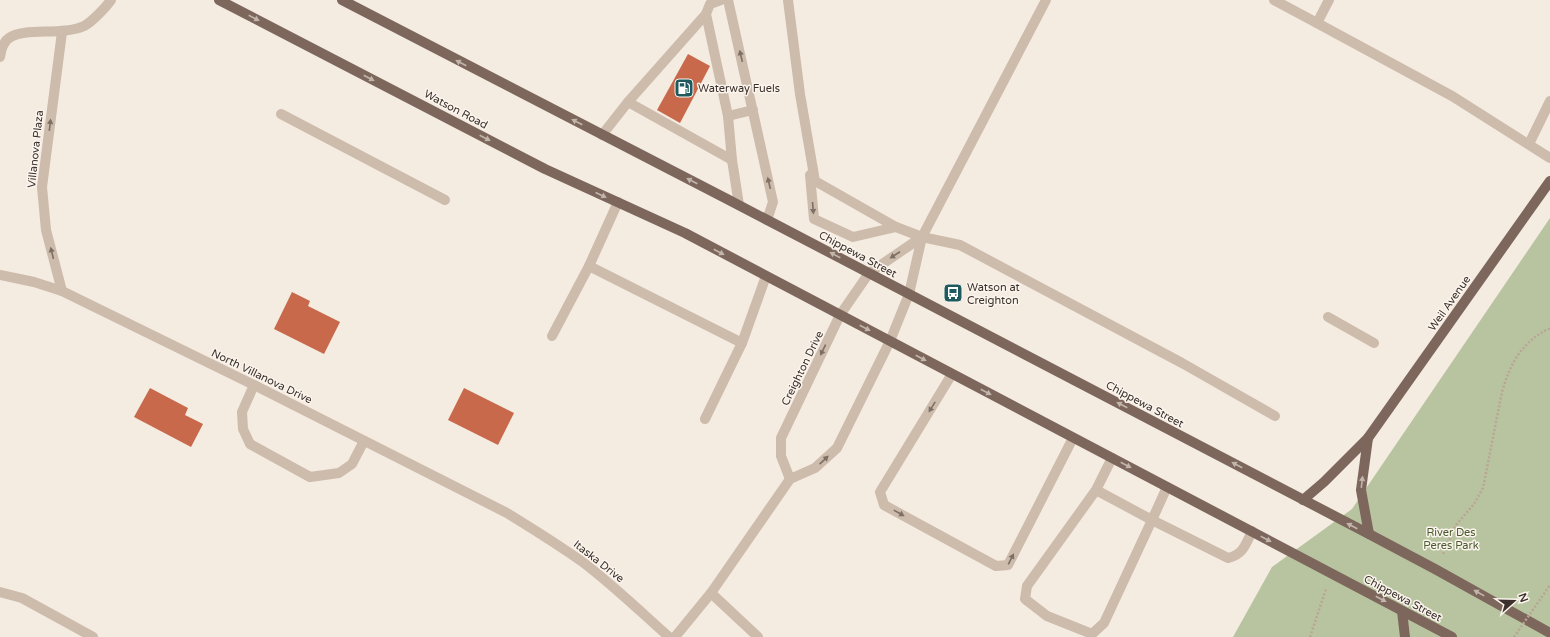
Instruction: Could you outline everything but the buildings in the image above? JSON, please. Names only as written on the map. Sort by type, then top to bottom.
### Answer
[{"type":"main road","name":"Watson Road","points":[[219,0],[538,165],[685,233]]},
{"type":"main road","points":[[342,0],[602,135]]},
{"type":"main road","name":"Chippewa Street","points":[[602,135],[1369,534],[1550,633]]},
{"type":"main road","name":"Weil Avenue","points":[[1303,500],[1324,482],[1368,438],[1550,181]]},
{"type":"main road","name":"Chippewa Street","points":[[685,233],[1452,637]]},
{"type":"main road","points":[[1368,438],[1361,490],[1369,534]]},
{"type":"main road","points":[[1402,610],[1405,637]]},
{"type":"street","points":[[1,52],[8,38],[20,33],[62,32],[85,25],[111,0]]},
{"type":"street","points":[[602,135],[628,102],[706,14],[710,4],[722,0]]},
{"type":"street","points":[[728,0],[773,202],[767,220]]},
{"type":"street","points":[[788,0],[800,94],[815,181],[896,227],[922,237],[960,245],[1182,363],[1275,416]]},
{"type":"street","points":[[675,637],[711,593],[790,479],[815,468],[837,448],[890,341],[910,294],[922,237],[1046,0]]},
{"type":"street","points":[[1274,0],[1452,96],[1550,158]]},
{"type":"street","points":[[1317,23],[1329,0]]},
{"type":"street","points":[[706,14],[728,116],[732,160],[739,205]]},
{"type":"street","name":"Villanova Plaza","points":[[62,32],[42,187],[46,230],[62,291]]},
{"type":"street","points":[[1529,144],[1550,101]]},
{"type":"street","points":[[628,102],[732,160]]},
{"type":"street","points":[[728,116],[753,110]]},
{"type":"street","points":[[281,114],[445,200]]},
{"type":"street","points":[[806,127],[814,219],[853,237],[896,227]]},
{"type":"street","points":[[552,336],[589,266],[618,202]]},
{"type":"street","points":[[869,273],[922,237]]},
{"type":"street","points":[[589,266],[742,343]]},
{"type":"street","name":"Creighton Drive","points":[[790,479],[781,456],[781,438],[840,315],[869,273]]},
{"type":"street","name":"North Villanova Drive","points":[[0,275],[34,282],[62,291],[254,385],[507,513]]},
{"type":"street","points":[[705,419],[742,343],[766,276]]},
{"type":"street","points":[[1328,317],[1374,343]]},
{"type":"street","points":[[952,374],[880,492],[884,505],[996,566],[1008,565],[1073,438]]},
{"type":"street","points":[[254,385],[242,412],[243,429],[250,444],[310,477],[339,473],[352,464],[364,441]]},
{"type":"street","points":[[1112,458],[1096,490],[1027,586],[1025,599],[1047,616],[1092,634],[1104,624],[1166,487]]},
{"type":"street","points":[[1096,490],[1228,558],[1236,557],[1242,551],[1252,531]]},
{"type":"street","name":"Itaska Drive","points":[[507,513],[546,536],[584,564],[628,599],[669,637]]},
{"type":"street","points":[[0,592],[22,598],[93,637]]},
{"type":"street","points":[[711,593],[758,637]]},
{"type":"path","points":[[1435,569],[1450,541],[1456,525],[1474,504],[1483,488],[1506,376],[1520,352],[1534,336],[1550,329]]},
{"type":"path","points":[[1310,637],[1324,595],[1334,575]]},
{"type":"path","points":[[1514,637],[1550,584]]},
{"type":"green space","name":"River Des Peres Park","points":[[1550,218],[1550,637],[1233,637],[1272,567],[1352,509]]},
{"type":"place","name":"Waterway Fuels","points":[[684,88]]},
{"type":"place","name":"Watson at Creighton","points":[[953,293]]}]
